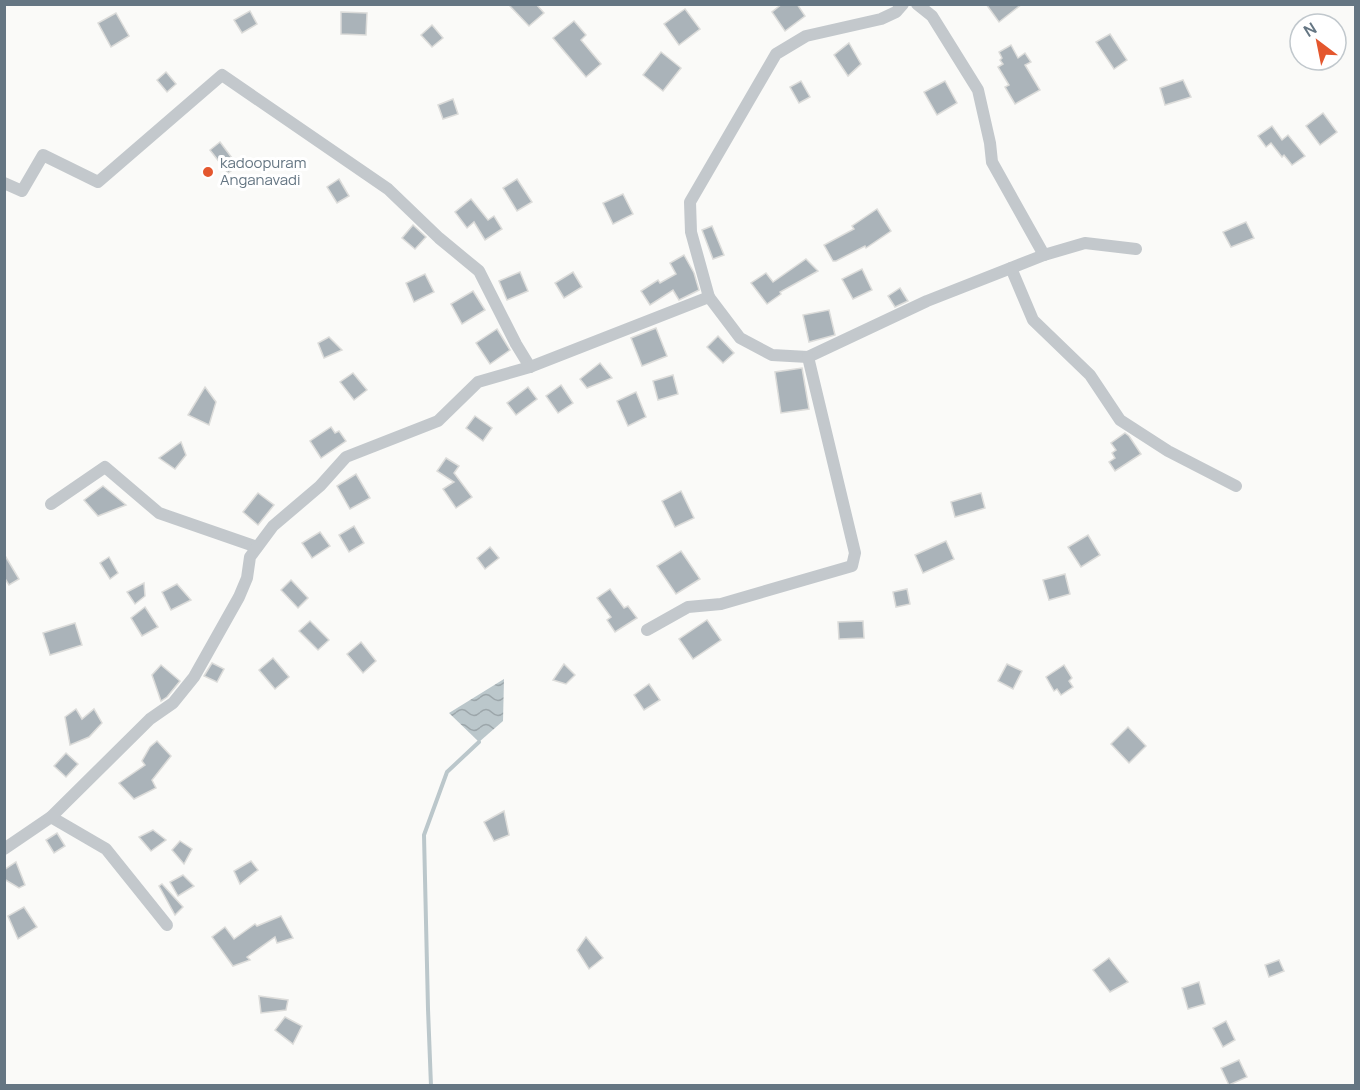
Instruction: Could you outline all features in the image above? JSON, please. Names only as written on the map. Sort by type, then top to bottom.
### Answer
[{"type":"street","points":[[903,4],[896,12],[881,19],[806,36],[776,54],[690,201],[691,232],[709,297],[740,338],[772,355],[808,357],[927,302],[1044,255],[1085,243],[1137,249]]},
{"type":"street","points":[[917,4],[932,16],[978,90],[992,162],[1044,255]]},
{"type":"street","points":[[4,183],[22,191],[43,155],[98,182],[222,75],[388,189],[439,238],[479,271],[516,344],[531,368]]},
{"type":"street","points":[[1011,268],[1033,320],[1090,375],[1120,420],[1168,452],[1236,486]]},
{"type":"street","points":[[4,849],[51,817],[150,719],[173,703],[194,677],[239,597],[247,578],[250,557],[257,547],[273,526],[320,486],[346,457],[438,421],[478,382],[531,368],[709,297]]},
{"type":"street","points":[[647,630],[688,607],[721,604],[852,566],[855,553],[808,357]]},
{"type":"street","points":[[51,504],[105,467],[159,513],[257,547]]},
{"type":"street","points":[[51,817],[106,849],[167,925]]},
{"type":"water","points":[[504,679],[503,721],[479,742],[449,713]]},
{"type":"building","points":[[508,4],[536,4],[544,13],[529,26]]},
{"type":"building","points":[[782,4],[797,4],[805,16],[785,31],[772,12]]},
{"type":"building","points":[[986,4],[1022,4],[999,22]]},
{"type":"building","points":[[685,9],[700,29],[679,45],[664,24]]},
{"type":"building","points":[[250,11],[257,24],[242,33],[234,20]]},
{"type":"building","points":[[341,12],[367,13],[366,35],[341,34]]},
{"type":"building","points":[[116,13],[129,36],[111,47],[98,23]]},
{"type":"building","points":[[574,21],[586,35],[581,40],[601,64],[586,77],[553,38]]},
{"type":"building","points":[[432,25],[443,38],[432,47],[421,35]]},
{"type":"building","points":[[1110,34],[1127,60],[1114,69],[1096,42]]},
{"type":"building","points":[[849,43],[861,64],[848,76],[834,55]]},
{"type":"building","points":[[1011,45],[1018,58],[1025,53],[1031,62],[1025,65],[1040,90],[1015,104],[1005,87],[1009,85],[998,67],[1003,64],[999,52]]},
{"type":"building","points":[[661,52],[681,68],[663,91],[643,75]]},
{"type":"building","points":[[166,72],[176,84],[167,92],[157,80]]},
{"type":"building","points":[[1183,80],[1191,97],[1165,105],[1160,88]]},
{"type":"building","points":[[801,81],[810,97],[799,103],[790,87]]},
{"type":"building","points":[[945,81],[957,103],[937,115],[924,92]]},
{"type":"building","points":[[453,99],[458,114],[443,119],[438,105]]},
{"type":"building","points":[[1323,113],[1337,132],[1320,145],[1306,126]]},
{"type":"building","points":[[1272,126],[1282,140],[1288,135],[1305,156],[1292,165],[1271,143],[1266,147],[1258,136]]},
{"type":"building","points":[[220,142],[238,166],[228,173],[210,150]]},
{"type":"building","points":[[339,179],[349,196],[337,203],[327,187]]},
{"type":"building","points":[[517,179],[532,202],[517,211],[503,188]]},
{"type":"building","points":[[623,194],[633,214],[613,224],[603,203]]},
{"type":"building","points":[[471,199],[488,220],[494,216],[502,229],[485,240],[474,222],[467,228],[455,212]]},
{"type":"building","points":[[877,209],[891,231],[866,248],[865,246],[833,261],[824,245],[854,229],[852,226]]},
{"type":"building","points":[[1246,222],[1254,238],[1231,247],[1223,232]]},
{"type":"building","points":[[413,225],[426,237],[415,249],[402,238]]},
{"type":"building","points":[[712,226],[724,255],[713,259],[702,230]]},
{"type":"building","points":[[684,255],[694,273],[699,290],[679,300],[673,290],[650,305],[641,291],[658,280],[660,283],[676,274],[670,263]]},
{"type":"building","points":[[806,259],[818,271],[780,292],[781,294],[767,304],[751,283],[766,273],[773,282]]},
{"type":"building","points":[[862,269],[872,290],[853,299],[842,279]]},
{"type":"building","points":[[520,272],[528,291],[507,300],[499,281]]},
{"type":"building","points":[[573,272],[582,287],[564,298],[555,283]]},
{"type":"building","points":[[425,274],[434,292],[414,302],[406,283]]},
{"type":"building","points":[[900,288],[908,301],[895,307],[888,296]]},
{"type":"building","points":[[473,291],[485,310],[462,324],[451,304]]},
{"type":"building","points":[[829,310],[835,335],[809,342],[803,315]]},
{"type":"building","points":[[656,328],[667,356],[642,366],[631,338]]},
{"type":"building","points":[[497,329],[510,350],[490,364],[476,343]]},
{"type":"building","points":[[718,336],[734,353],[723,363],[707,347]]},
{"type":"building","points":[[329,337],[342,350],[324,358],[318,343]]},
{"type":"building","points":[[600,363],[612,378],[587,388],[580,379]]},
{"type":"building","points":[[802,368],[809,409],[781,413],[775,372]]},
{"type":"building","points":[[353,373],[367,390],[354,400],[340,382]]},
{"type":"building","points":[[673,375],[678,394],[658,400],[653,381]]},
{"type":"building","points":[[561,385],[573,403],[558,413],[546,396]]},
{"type":"building","points":[[205,387],[216,402],[209,425],[188,415]]},
{"type":"building","points":[[528,387],[537,399],[516,415],[507,403]]},
{"type":"building","points":[[636,392],[646,417],[628,426],[617,401]]},
{"type":"building","points":[[475,416],[492,428],[483,441],[466,428]]},
{"type":"building","points":[[331,427],[335,433],[339,431],[346,441],[321,458],[310,441]]},
{"type":"building","points":[[1125,433],[1141,454],[1115,471],[1109,462],[1115,458],[1112,453],[1116,450],[1111,443]]},
{"type":"building","points":[[181,442],[186,455],[175,469],[159,458]]},
{"type":"building","points":[[446,458],[459,466],[454,473],[472,497],[456,508],[443,489],[454,482],[437,471]]},
{"type":"building","points":[[356,474],[370,498],[350,509],[337,486]]},
{"type":"building","points":[[103,486],[126,505],[98,516],[84,500]]},
{"type":"building","points":[[681,491],[694,518],[675,527],[662,501]]},
{"type":"building","points":[[258,493],[274,505],[258,525],[243,512]]},
{"type":"building","points":[[981,493],[985,508],[955,517],[951,502]]},
{"type":"building","points":[[354,526],[364,543],[349,552],[339,535]]},
{"type":"building","points":[[320,532],[330,546],[312,558],[302,543]]},
{"type":"building","points":[[1088,535],[1100,555],[1081,567],[1068,547]]},
{"type":"building","points":[[946,541],[954,559],[923,573],[915,555]]},
{"type":"building","points":[[490,547],[499,558],[485,569],[477,558]]},
{"type":"building","points":[[681,551],[700,579],[676,594],[657,566]]},
{"type":"building","points":[[4,554],[19,579],[9,585],[4,577]]},
{"type":"building","points":[[109,557],[118,573],[110,579],[100,563]]},
{"type":"building","points":[[1065,574],[1070,594],[1049,600],[1043,580]]},
{"type":"building","points":[[291,580],[308,598],[298,608],[281,590]]},
{"type":"building","points":[[144,583],[145,596],[135,604],[127,592]]},
{"type":"building","points":[[177,584],[191,600],[171,610],[162,592]]},
{"type":"building","points":[[610,589],[624,608],[628,606],[637,618],[615,632],[607,620],[611,617],[597,598]]},
{"type":"building","points":[[907,589],[910,604],[896,607],[893,592]]},
{"type":"building","points":[[145,607],[158,627],[142,636],[131,618]]},
{"type":"building","points":[[707,620],[721,640],[693,659],[679,639]]},
{"type":"building","points":[[310,621],[329,640],[318,650],[299,631]]},
{"type":"building","points":[[863,621],[864,638],[839,639],[838,622]]},
{"type":"building","points":[[75,623],[82,645],[50,655],[43,633]]},
{"type":"building","points":[[361,642],[376,661],[363,673],[347,654]]},
{"type":"building","points":[[273,658],[289,677],[275,689],[259,670]]},
{"type":"building","points":[[212,663],[224,669],[217,682],[204,676]]},
{"type":"building","points":[[564,664],[575,675],[566,684],[553,680]]},
{"type":"building","points":[[1007,664],[1022,671],[1013,689],[998,681]]},
{"type":"building","points":[[161,665],[180,681],[161,701],[152,675]]},
{"type":"building","points":[[1064,665],[1072,678],[1069,681],[1073,687],[1061,695],[1057,689],[1054,691],[1046,677]]},
{"type":"building","points":[[649,684],[660,700],[644,710],[634,695]]},
{"type":"building","points":[[76,709],[82,719],[94,709],[102,723],[89,737],[70,745],[65,717]]},
{"type":"building","points":[[1128,727],[1146,746],[1129,763],[1111,744]]},
{"type":"building","points":[[157,741],[171,756],[152,780],[156,788],[134,799],[119,783],[145,765],[142,761],[150,747]]},
{"type":"building","points":[[66,753],[78,764],[66,777],[54,766]]},
{"type":"building","points":[[504,811],[509,835],[494,841],[484,822]]},
{"type":"building","points":[[153,830],[166,840],[151,851],[139,837]]},
{"type":"building","points":[[57,833],[65,846],[54,853],[46,840]]},
{"type":"building","points":[[180,841],[192,849],[184,864],[172,850]]},
{"type":"building","points":[[251,861],[258,870],[240,884],[234,871]]},
{"type":"building","points":[[16,862],[25,885],[19,888],[4,879],[4,870]]},
{"type":"building","points":[[183,875],[194,886],[178,896],[170,882]]},
{"type":"building","points":[[162,884],[183,907],[175,915],[159,886]]},
{"type":"building","points":[[24,907],[37,927],[18,939],[8,916]]},
{"type":"building","points":[[281,916],[293,938],[277,943],[275,937],[247,957],[250,960],[233,966],[212,937],[225,927],[234,939],[255,924],[257,926]]},
{"type":"building","points":[[586,937],[603,958],[589,969],[577,950]]},
{"type":"building","points":[[1109,958],[1128,982],[1110,992],[1093,970]]},
{"type":"building","points":[[1279,960],[1284,971],[1269,977],[1265,965]]},
{"type":"building","points":[[1199,982],[1205,1004],[1188,1009],[1182,988]]},
{"type":"building","points":[[259,996],[288,1000],[286,1010],[261,1013]]},
{"type":"building","points":[[285,1017],[302,1026],[293,1044],[275,1030]]},
{"type":"building","points":[[1226,1021],[1235,1040],[1223,1047],[1213,1028]]},
{"type":"building","points":[[1239,1060],[1247,1077],[1229,1085],[1221,1068]]},
{"type":"waterway","points":[[431,1086],[424,835],[447,772],[479,742]]},
{"type":"place","name":"kadoopuram Anganavadi","points":[[208,172]]}]
